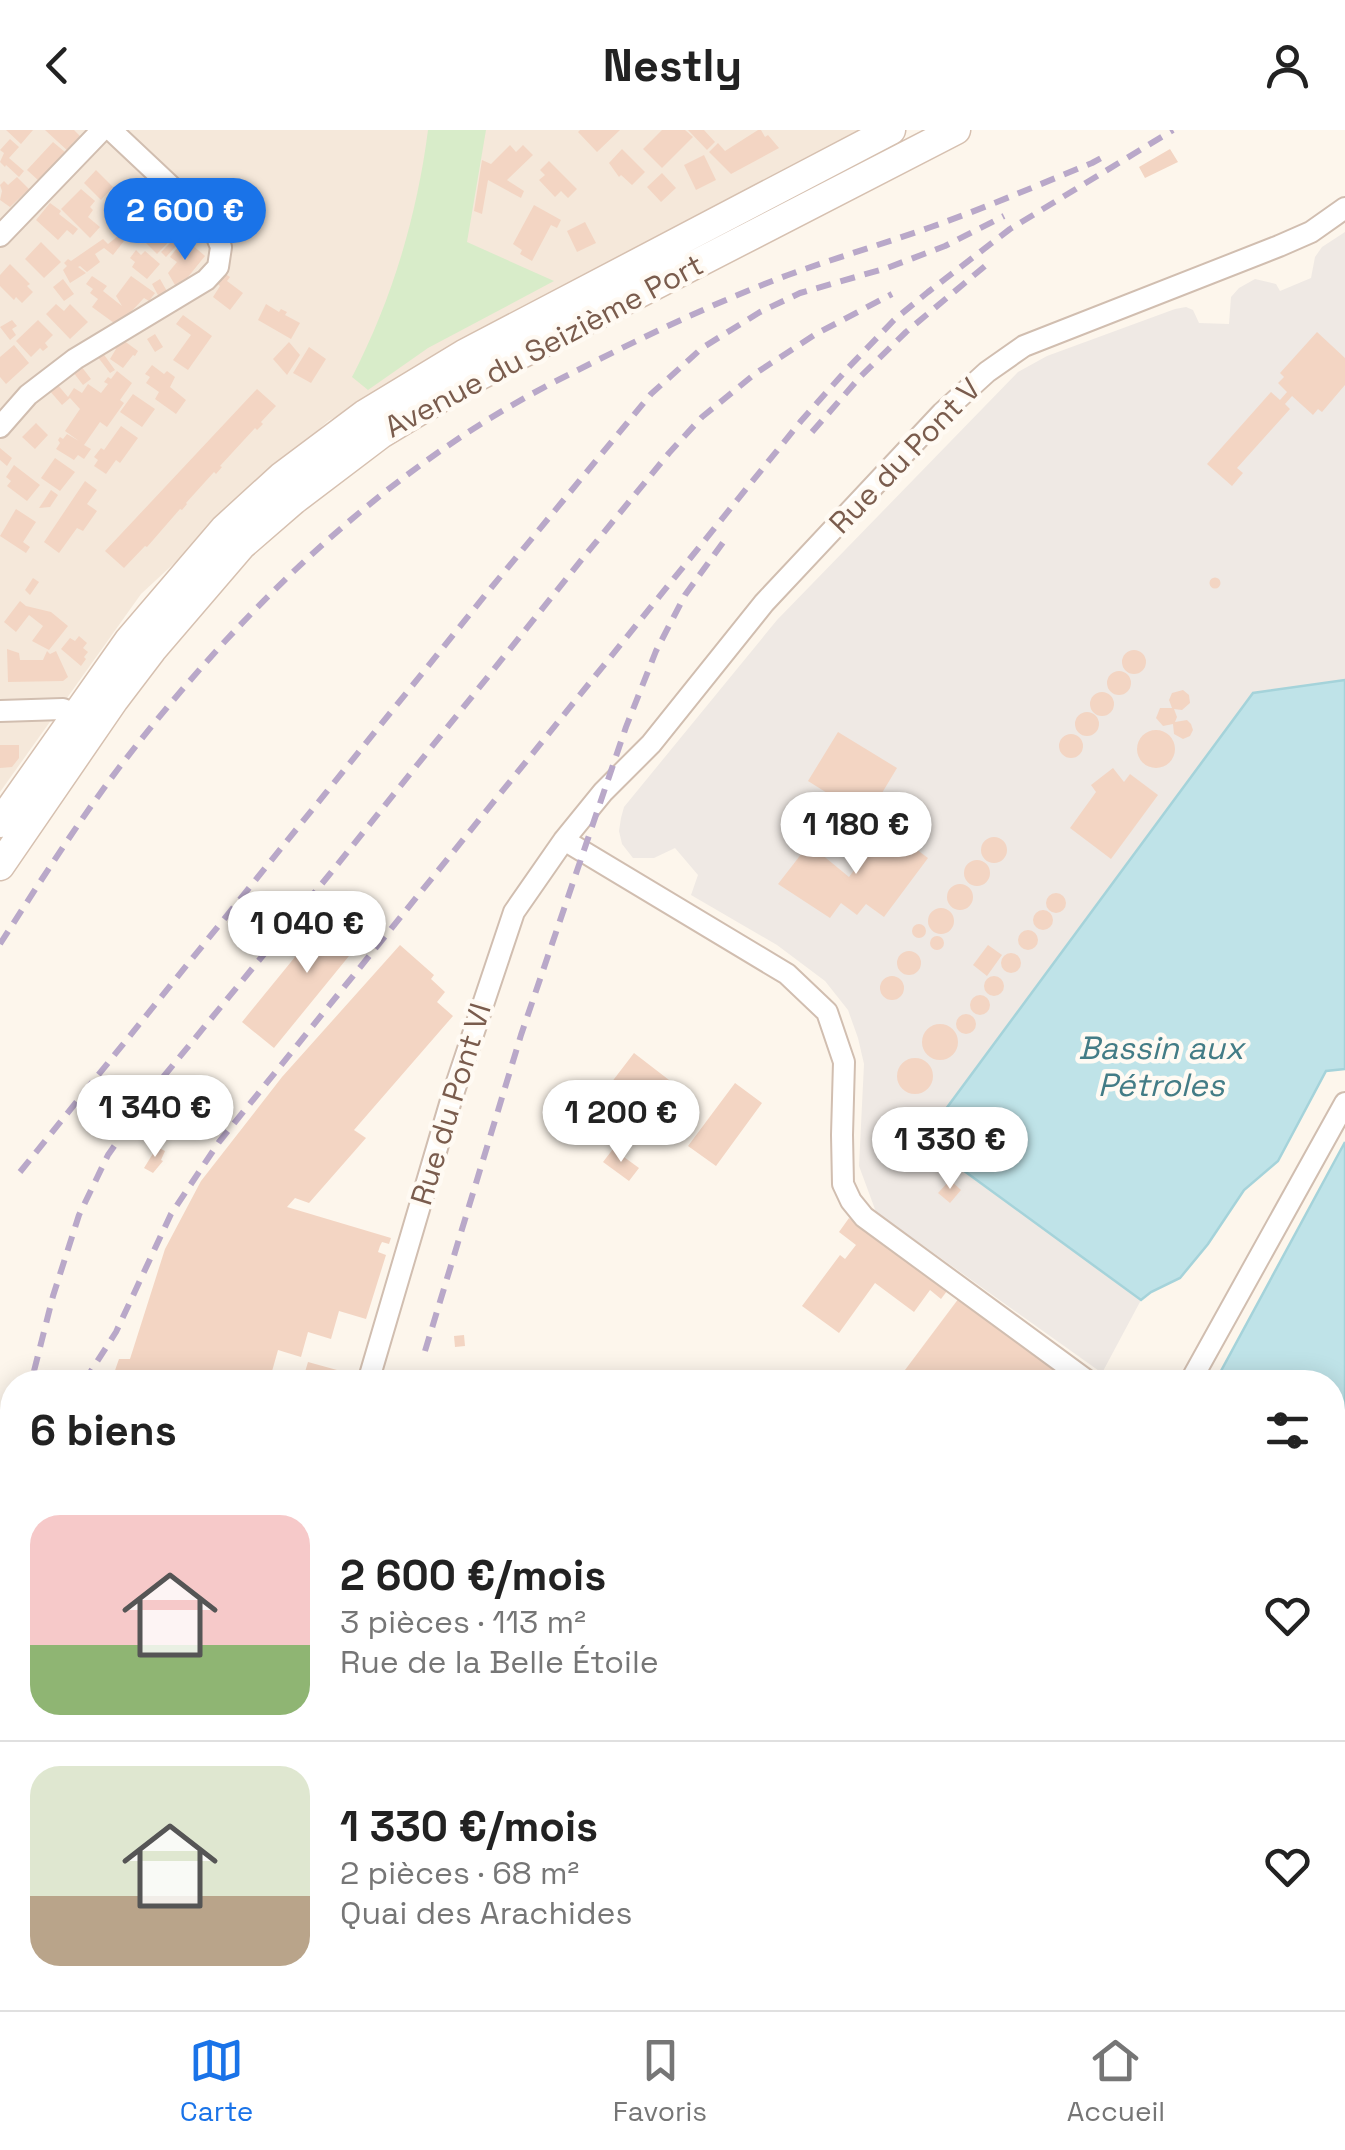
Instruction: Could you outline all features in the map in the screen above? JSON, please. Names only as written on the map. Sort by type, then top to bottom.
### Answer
[{"type":"main road","name":"Avenue du Seizième Port","points":[[0,866],[152,650],[242,546],[294,500],[380,434],[466,382],[956,130]]},
{"type":"main road","name":"Avenue du Seizième Port","points":[[0,822],[129,640],[224,529],[281,478],[365,414],[464,354],[883,132]]},
{"type":"street","points":[[4,224],[102,130]]},
{"type":"street","points":[[0,427],[28,395],[74,359],[206,280],[218,267],[221,247],[212,225],[111,130]]},
{"type":"street","name":"Rue du Pont V","points":[[564,840],[603,792],[651,744],[764,603],[942,414],[987,372],[1024,346],[1279,246],[1311,232],[1345,208]]},
{"type":"street","points":[[0,711],[63,710],[76,714]]},
{"type":"street","points":[[564,840],[787,974],[827,1012],[844,1062],[843,1184],[851,1201],[864,1217],[1073,1370]]},
{"type":"street","name":"Rue du Pont VI","points":[[372,1370],[500,948],[514,912],[564,840]]},
{"type":"street","points":[[1197,1370],[1345,1103]]},
{"type":"shaded area","points":[[0,130],[869,130],[328,421],[141,594],[0,792]]},
{"type":"shaded area","points":[[1345,232],[1345,680],[1253,693],[926,1136],[926,1143],[1141,1300],[1104,1370],[1098,1370],[876,1212],[859,1166],[864,1064],[848,1010],[825,981],[777,945],[691,895],[698,875],[675,848],[654,858],[633,858],[622,844],[621,818],[624,807],[777,620],[1018,372],[1047,356],[1175,309],[1193,310],[1199,323],[1229,324],[1231,297],[1239,288],[1255,279],[1276,284],[1280,291],[1311,278],[1315,257],[1322,247]]},
{"type":"green space","points":[[428,130],[486,130],[467,242],[554,281],[428,348],[368,390],[352,377],[401,257]]},
{"type":"water","name":"Bassin aux Pétroles","points":[[1345,680],[1345,1069],[1326,1071],[1278,1161],[1244,1190],[1180,1278],[1141,1300],[926,1143],[926,1136],[1253,693]]},
{"type":"water","points":[[1345,1142],[1345,1370],[1222,1370]]},
{"type":"building","points":[[6,130],[33,130],[21,144]]},
{"type":"building","points":[[45,130],[74,130],[80,136],[69,152]]},
{"type":"building","points":[[580,130],[620,130],[597,152]]},
{"type":"building","points":[[662,130],[685,130],[693,137],[662,168],[643,149]]},
{"type":"building","points":[[688,130],[704,130],[715,142],[707,150]]},
{"type":"building","points":[[758,130],[779,148],[731,174],[709,152],[718,143],[725,151]]},
{"type":"building","points":[[10,139],[19,147],[9,158],[24,171],[19,177],[0,162],[4,153],[0,150]]},
{"type":"building","points":[[53,142],[65,152],[39,181],[27,170]]},
{"type":"building","points":[[510,145],[516,152],[523,145],[533,155],[507,180],[524,191],[521,198],[488,180],[482,214],[474,211],[482,160],[491,164]]},
{"type":"building","points":[[622,149],[645,172],[632,185],[619,177],[609,163]]},
{"type":"building","points":[[1170,149],[1178,162],[1145,178],[1139,167]]},
{"type":"building","points":[[704,155],[716,180],[696,190],[684,165]]},
{"type":"building","points":[[549,161],[577,189],[568,198],[561,191],[555,197],[539,180],[545,175],[540,170]]},
{"type":"building","points":[[96,170],[113,187],[101,200],[84,183]]},
{"type":"building","points":[[662,173],[676,188],[661,202],[647,187]]},
{"type":"building","points":[[17,177],[29,189],[10,207],[0,200],[0,185],[4,181],[8,185]]},
{"type":"building","points":[[134,186],[142,193],[135,201],[127,195]]},
{"type":"building","points":[[81,189],[95,201],[88,217],[100,227],[90,238],[61,209]]},
{"type":"building","points":[[50,203],[78,229],[73,235],[67,230],[58,240],[36,220]]},
{"type":"building","points":[[133,205],[141,213],[128,226],[120,218]]},
{"type":"building","points":[[534,205],[561,220],[557,228],[551,225],[532,261],[513,244]]},
{"type":"building","points":[[163,213],[180,230],[157,254],[140,237],[153,224],[150,221],[154,217],[158,220]]},
{"type":"building","points":[[585,222],[596,243],[577,252],[567,231]]},
{"type":"building","points":[[118,236],[124,241],[113,255],[104,248],[95,254],[100,262],[87,272],[78,267],[86,273],[70,283],[63,270],[68,259],[71,261],[103,239],[108,244]]},
{"type":"building","points":[[172,241],[177,245],[166,257],[161,252]]},
{"type":"building","points":[[41,242],[61,262],[44,278],[25,259]]},
{"type":"building","points":[[191,244],[205,256],[188,277],[175,285],[168,273],[177,262],[170,257],[178,247],[185,252]]},
{"type":"building","points":[[136,250],[141,255],[145,251],[160,264],[147,279],[132,267],[135,262],[130,258]]},
{"type":"building","points":[[10,264],[33,292],[22,303],[0,286],[0,275]]},
{"type":"building","points":[[224,273],[230,277],[227,281],[243,293],[230,310],[213,297]]},
{"type":"building","points":[[92,276],[107,286],[103,291],[122,306],[116,296],[131,276],[155,293],[114,323],[92,307],[98,299],[86,284]]},
{"type":"building","points":[[63,279],[74,294],[64,301],[53,287]]},
{"type":"building","points":[[160,279],[168,293],[159,297],[152,284]]},
{"type":"building","points":[[56,304],[64,311],[70,304],[88,322],[70,339],[46,314]]},
{"type":"building","points":[[266,304],[287,312],[285,315],[300,323],[291,339],[258,320]]},
{"type":"building","points":[[183,315],[212,336],[188,370],[173,360],[191,335],[176,324]]},
{"type":"building","points":[[12,320],[17,326],[12,329],[16,335],[10,340],[0,327]]},
{"type":"building","points":[[38,320],[53,335],[45,343],[48,347],[43,351],[40,348],[31,357],[16,341]]},
{"type":"building","points":[[1317,332],[1345,358],[1345,385],[1322,412],[1318,409],[1313,415],[1292,396],[1285,404],[1290,409],[1237,468],[1243,473],[1232,486],[1207,464],[1271,392],[1280,400],[1287,392],[1278,383],[1284,377],[1280,373]]},
{"type":"building","points":[[155,334],[163,347],[155,352],[147,339]]},
{"type":"building","points":[[123,340],[138,351],[123,368],[110,359],[116,343],[119,346]]},
{"type":"building","points":[[289,342],[300,355],[287,375],[273,359]]},
{"type":"building","points":[[14,345],[29,363],[6,384],[0,377],[0,357]]},
{"type":"building","points":[[309,347],[326,359],[311,383],[293,373]]},
{"type":"building","points":[[102,352],[115,370],[110,373],[97,356]]},
{"type":"building","points":[[152,365],[175,377],[170,387],[186,400],[176,414],[155,399],[159,392],[146,383],[150,377],[145,374]]},
{"type":"building","points":[[81,366],[91,379],[83,385],[73,372]]},
{"type":"building","points":[[117,371],[132,383],[107,427],[100,422],[84,445],[91,449],[84,459],[78,455],[74,460],[56,449],[60,437],[63,439],[67,434],[79,441],[65,431],[80,409],[70,398],[62,405],[49,390],[57,384],[68,397],[74,388],[82,393],[88,384],[101,393],[108,384],[104,382]]},
{"type":"building","points":[[257,389],[276,406],[263,424],[124,568],[105,551]]},
{"type":"building","points":[[133,394],[155,409],[142,427],[120,412]]},
{"type":"building","points":[[36,423],[48,435],[35,449],[22,437]]},
{"type":"building","points":[[121,426],[138,438],[120,463],[116,460],[106,474],[94,466],[98,460],[94,457]]},
{"type":"building","points":[[0,448],[12,458],[7,466],[0,460]]},
{"type":"building","points":[[55,458],[75,472],[60,491],[41,478]]},
{"type":"building","points":[[14,465],[40,485],[27,501],[7,486],[11,481],[6,477]]},
{"type":"building","points":[[85,481],[97,490],[87,504],[97,511],[83,531],[77,528],[59,553],[44,542]]},
{"type":"building","points":[[51,490],[58,495],[50,507],[39,508]]},
{"type":"building","points":[[16,509],[36,522],[23,542],[30,547],[26,553],[0,536]]},
{"type":"building","points":[[1215,577],[1221,583],[1215,589],[1209,583]]},
{"type":"building","points":[[33,578],[39,582],[30,595],[25,590]]},
{"type":"building","points":[[20,601],[51,612],[68,626],[49,650],[32,641],[43,626],[29,615],[16,632],[4,622]]},
{"type":"building","points":[[79,636],[87,643],[83,648],[88,652],[81,666],[61,649],[70,638],[75,641]]},
{"type":"building","points":[[7,649],[19,653],[20,660],[43,660],[47,651],[56,651],[68,677],[63,681],[8,682]]},
{"type":"building","points":[[1134,650],[1146,662],[1134,674],[1122,662]]},
{"type":"building","points":[[1119,671],[1131,683],[1119,695],[1107,683]]},
{"type":"building","points":[[1183,690],[1190,703],[1182,710],[1174,709],[1175,722],[1187,720],[1193,730],[1183,739],[1174,734],[1173,724],[1163,726],[1156,718],[1160,708],[1172,708],[1172,693]]},
{"type":"building","points":[[1102,692],[1114,704],[1102,716],[1090,704]]},
{"type":"building","points":[[1087,712],[1099,724],[1087,736],[1075,724]]},
{"type":"building","points":[[1156,730],[1169,736],[1175,749],[1169,762],[1156,768],[1143,762],[1137,749],[1143,736]]},
{"type":"building","points":[[838,732],[897,768],[867,818],[808,781]]},
{"type":"building","points":[[1071,734],[1083,746],[1071,758],[1059,746]]},
{"type":"building","points":[[0,745],[19,745],[19,758],[12,767],[0,768]]},
{"type":"building","points":[[1113,768],[1124,782],[1130,774],[1158,795],[1111,859],[1070,828],[1096,792],[1091,785]]},
{"type":"building","points":[[886,827],[928,858],[884,917],[866,904],[857,915],[841,903],[830,918],[778,884],[809,844],[849,877]]},
{"type":"building","points":[[994,837],[1003,841],[1007,850],[1003,859],[994,863],[985,859],[981,850],[985,841]]},
{"type":"building","points":[[977,860],[986,864],[990,873],[986,882],[977,886],[968,882],[964,873],[968,864]]},
{"type":"building","points":[[960,884],[969,888],[973,897],[969,906],[960,910],[951,906],[947,897],[951,888]]},
{"type":"building","points":[[1056,893],[1066,903],[1056,913],[1046,903]]},
{"type":"building","points":[[339,903],[371,929],[274,1048],[242,1022]]},
{"type":"building","points":[[941,908],[950,912],[954,921],[950,930],[941,934],[932,930],[928,921],[932,912]]},
{"type":"building","points":[[1043,910],[1053,920],[1043,930],[1033,920]]},
{"type":"building","points":[[919,924],[926,931],[919,938],[912,931]]},
{"type":"building","points":[[1028,930],[1038,940],[1028,950],[1018,940]]},
{"type":"building","points":[[937,936],[944,943],[937,950],[930,943]]},
{"type":"building","points":[[400,945],[434,975],[431,979],[445,992],[437,1002],[453,1016],[354,1130],[366,1138],[309,1203],[295,1198],[287,1207],[391,1238],[389,1244],[382,1242],[378,1252],[386,1255],[366,1319],[339,1311],[331,1339],[308,1332],[301,1357],[278,1350],[272,1370],[115,1370],[119,1359],[130,1359],[165,1249],[201,1181],[282,1077]]},
{"type":"building","points":[[988,945],[1002,955],[987,976],[973,965]]},
{"type":"building","points":[[909,951],[921,963],[909,975],[897,963]]},
{"type":"building","points":[[1011,953],[1021,963],[1011,973],[1001,963]]},
{"type":"building","points":[[892,976],[901,979],[901,997],[892,1000],[883,997],[880,988],[883,979]]},
{"type":"building","points":[[994,976],[1004,986],[994,996],[984,986]]},
{"type":"building","points":[[980,995],[990,1005],[980,1015],[970,1005]]},
{"type":"building","points":[[966,1014],[976,1024],[966,1034],[956,1024]]},
{"type":"building","points":[[940,1024],[953,1029],[958,1042],[953,1055],[940,1060],[927,1055],[922,1042],[927,1029]]},
{"type":"building","points":[[634,1053],[682,1090],[647,1138],[598,1100]]},
{"type":"building","points":[[915,1058],[928,1063],[933,1076],[928,1089],[915,1094],[902,1089],[897,1076],[902,1063]]},
{"type":"building","points":[[735,1083],[762,1103],[716,1166],[688,1146]]},
{"type":"building","points":[[157,1147],[165,1151],[163,1161],[153,1173],[144,1168]]},
{"type":"building","points":[[613,1149],[639,1168],[629,1181],[603,1162]]},
{"type":"building","points":[[950,1180],[961,1190],[950,1203],[938,1193]]},
{"type":"building","points":[[849,1218],[947,1291],[941,1299],[930,1290],[914,1312],[875,1283],[839,1333],[802,1306],[840,1255],[845,1259],[856,1245],[839,1232]]},
{"type":"building","points":[[959,1298],[1056,1370],[905,1370]]},
{"type":"building","points":[[464,1335],[465,1346],[455,1347],[454,1336]]},
{"type":"building","points":[[308,1362],[337,1370],[306,1370]]},
{"type":"railway","points":[[92,1370],[116,1332],[171,1214],[219,1142],[801,421],[894,320],[928,292],[1010,229],[1173,130]]},
{"type":"railway","points":[[0,944],[118,769],[214,653],[321,546],[438,452],[568,375],[704,309],[788,275],[971,212],[1105,156]]},
{"type":"railway","points":[[20,1172],[651,394],[702,348],[760,312],[800,293],[887,268],[945,246],[1004,216]]},
{"type":"railway","points":[[812,432],[906,332],[985,266]]},
{"type":"railway","points":[[34,1370],[79,1215],[108,1155],[164,1076],[587,553],[702,417],[756,373],[816,334],[892,294]]},
{"type":"railway","points":[[425,1351],[521,1035],[626,727],[656,651],[685,595],[727,537]]}]
